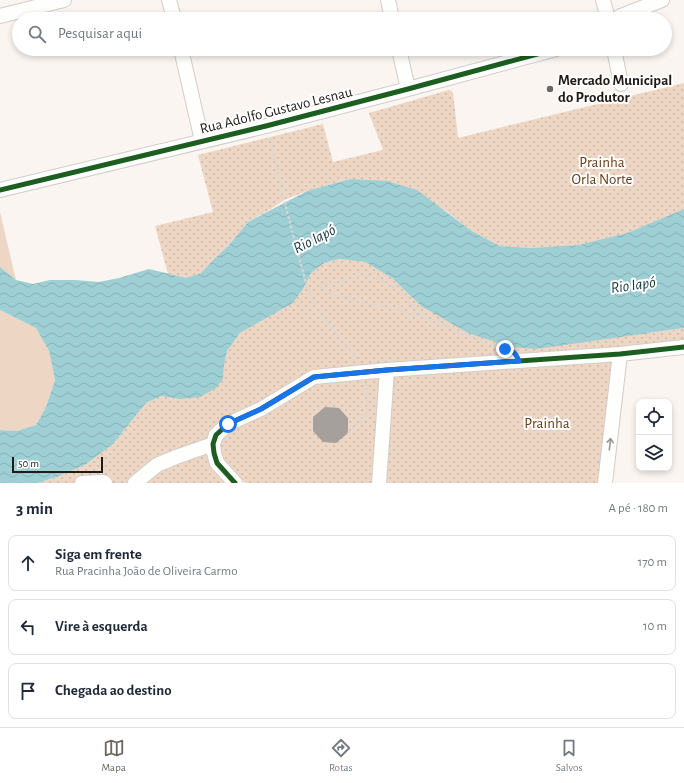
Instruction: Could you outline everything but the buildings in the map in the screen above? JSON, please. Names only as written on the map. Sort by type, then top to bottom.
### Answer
[{"type":"street","points":[[16,12],[64,0]]},
{"type":"street","points":[[169,0],[172,12]]},
{"type":"street","points":[[388,0],[391,12]]},
{"type":"street","points":[[603,0],[606,12]]},
{"type":"street","points":[[631,12],[662,0]]},
{"type":"street","points":[[0,16],[12,13]]},
{"type":"street","points":[[183,56],[202,141]]},
{"type":"street","points":[[401,56],[408,90]]},
{"type":"street","name":"Rua Adolfo Gustavo Lesnau","points":[[0,190],[266,126],[408,90],[531,56]]},
{"type":"street","points":[[615,56],[621,84]]},
{"type":"street","points":[[232,480],[217,463],[214,453],[216,435],[228,424],[261,409],[314,377],[387,370],[620,354],[684,347]]},
{"type":"street","points":[[605,483],[620,354]]},
{"type":"street","points":[[379,483],[387,370]]},
{"type":"street","points":[[134,483],[157,465],[176,456],[214,444]]},
{"type":"street","points":[[82,483],[105,483]]},
{"type":"path","points":[[266,126],[307,287]]},
{"type":"path","points":[[424,318],[394,286],[364,275],[339,283],[322,283],[319,285],[322,289],[342,297],[435,321],[460,333],[505,349]]},
{"type":"green space","name":"Prainha Orla Norte","points":[[684,83],[684,209],[627,233],[578,245],[531,248],[500,246],[472,231],[445,210],[350,179],[307,191],[284,200],[248,222],[228,246],[201,273],[186,278],[168,274],[155,226],[213,212],[198,155],[323,124],[333,162],[383,150],[369,113],[449,90],[453,92],[458,138]]},
{"type":"green space","points":[[0,212],[16,280],[0,267]]},
{"type":"green space","points":[[339,259],[365,262],[392,278],[421,306],[651,333],[684,328],[684,345],[313,374],[213,436],[227,483],[37,483],[57,477],[85,465],[113,444],[146,403],[161,396],[179,399],[223,379],[227,351],[240,333],[293,303],[303,289],[311,273],[324,263]]},
{"type":"green space","points":[[0,310],[36,328],[49,351],[55,380],[46,407],[36,425],[17,431],[0,430]]},
{"type":"green space","name":"Prainha","points":[[615,359],[601,483],[245,483],[225,462],[219,445],[222,436],[233,426],[281,406],[314,383],[329,380]]},
{"type":"water","name":"Rio Iapó","points":[[350,179],[387,181],[417,190],[472,231],[500,246],[531,248],[578,245],[627,233],[684,209],[684,328],[536,349],[511,347],[468,333],[421,306],[392,278],[365,262],[339,259],[324,263],[311,273],[303,289],[293,303],[240,333],[227,351],[223,379],[216,388],[200,397],[179,399],[161,396],[146,403],[113,444],[85,465],[57,477],[37,483],[0,483],[0,430],[17,431],[36,425],[46,407],[55,380],[49,351],[36,328],[0,310],[0,267],[16,280],[33,284],[50,280],[99,282],[149,269],[186,278],[201,273],[228,246],[248,222],[307,191]]},
{"type":"cycle path","points":[[0,190],[266,126],[530,56]]},
{"type":"cycle path","points":[[235,483],[217,463],[213,444],[216,435],[228,424],[261,409],[314,377],[387,370],[620,354],[684,347]]},
{"type":"place","name":"Mercado Municipal do Produtor","points":[[550,89]]},
{"type":"route","points":[[228,424],[261,409],[314,377],[387,370],[519,361],[516,353],[505,349]]}]
